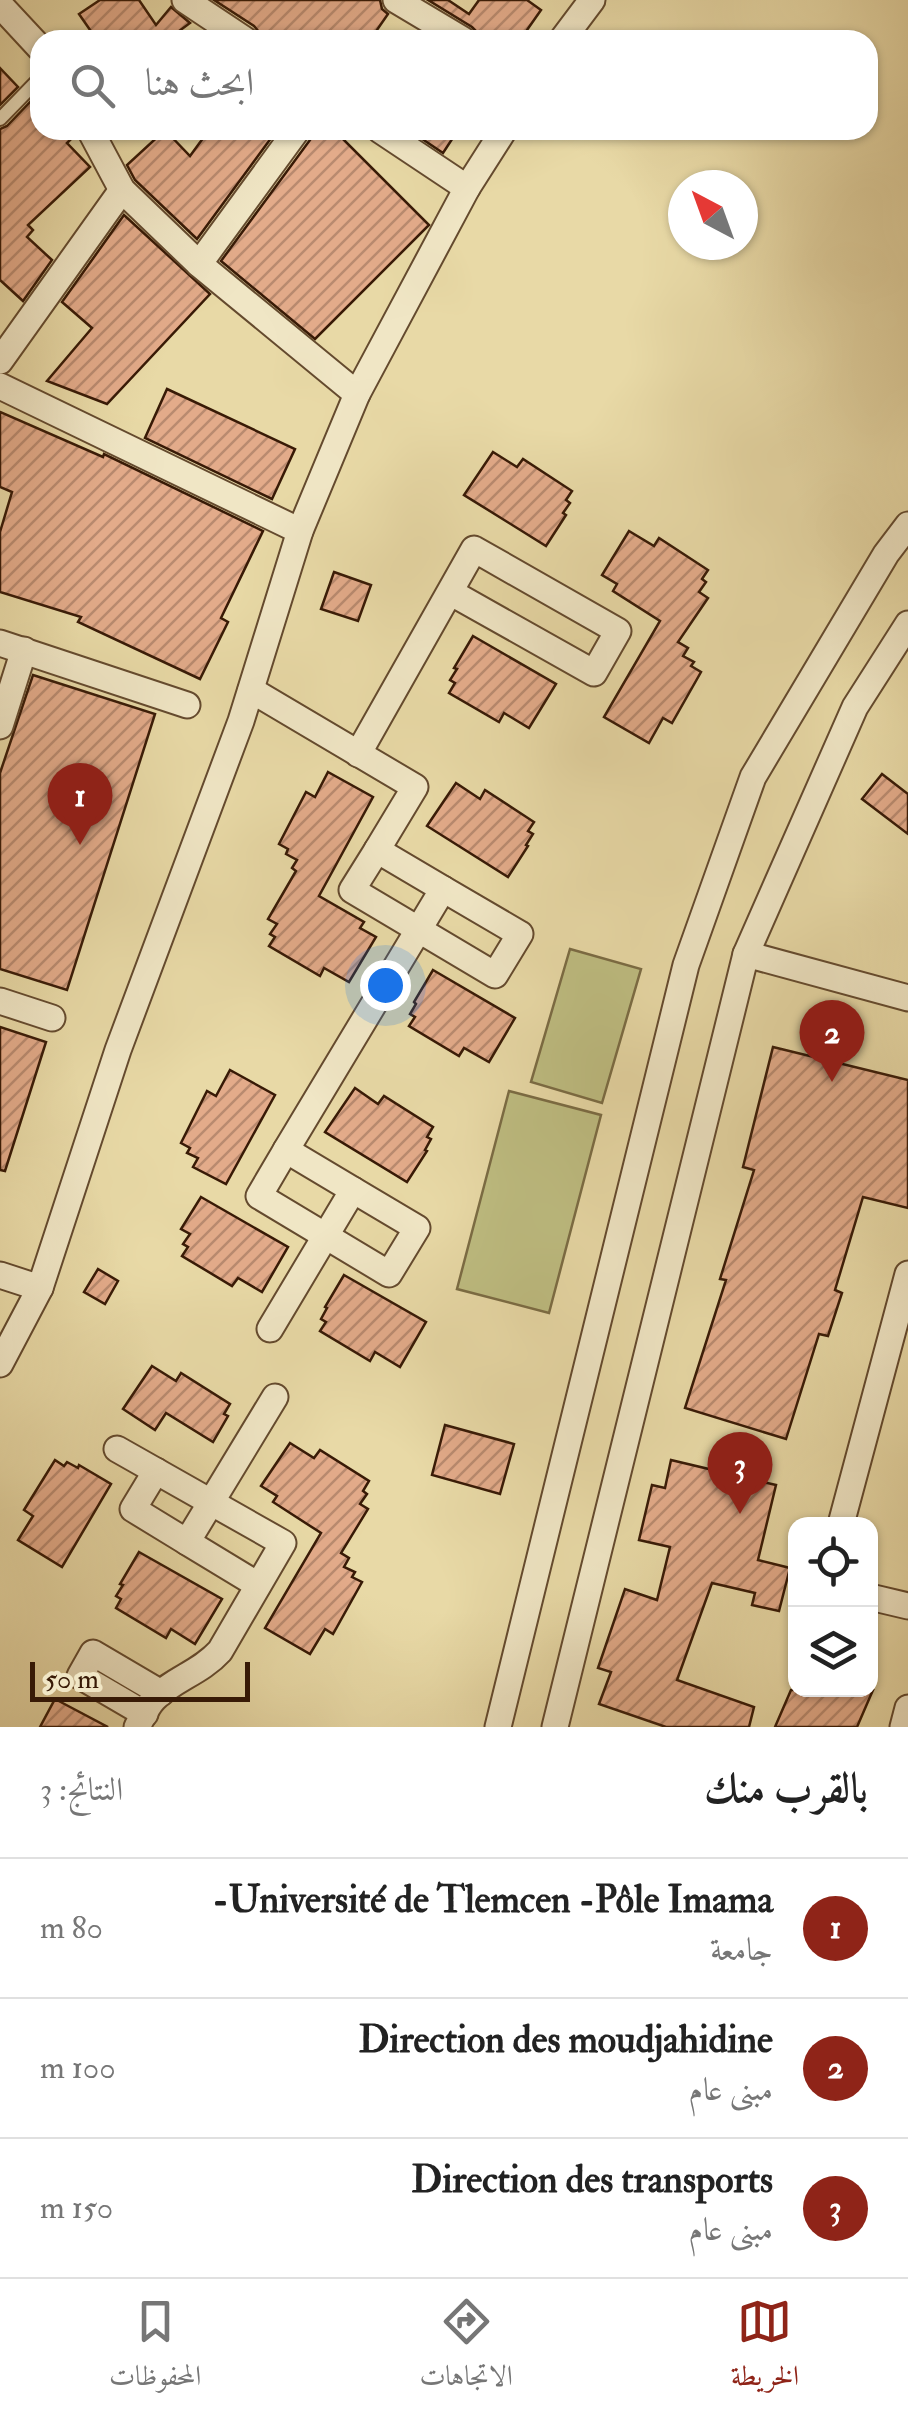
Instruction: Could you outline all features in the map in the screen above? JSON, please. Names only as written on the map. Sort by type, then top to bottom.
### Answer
[{"type":"street","points":[[185,0],[230,30]]},
{"type":"street","points":[[396,0],[446,30]]},
{"type":"street","points":[[569,30],[587,2]]},
{"type":"street","points":[[0,5],[30,37]]},
{"type":"street","points":[[95,140],[122,190],[200,264],[357,394]]},
{"type":"street","points":[[200,264],[290,140]]},
{"type":"street","points":[[395,140],[467,188]]},
{"type":"street","points":[[0,1364],[40,1288],[118,1050],[251,690],[300,531],[357,394],[467,188],[498,140]]},
{"type":"street","points":[[0,361],[122,190]]},
{"type":"street","points":[[0,386],[300,531]]},
{"type":"street","points":[[498,1727],[686,965],[754,777],[886,554],[908,526]]},
{"type":"street","points":[[358,754],[474,549],[618,631],[594,673],[450,592]]},
{"type":"street","points":[[559,1726],[746,954],[854,708],[908,624]]},
{"type":"street","points":[[0,726],[12,646],[187,705]]},
{"type":"street","points":[[251,690],[415,787],[352,890],[495,975],[520,934],[377,850]]},
{"type":"street","points":[[286,1150],[417,1228],[390,1274],[259,1196],[286,1150],[443,889]]},
{"type":"street","points":[[746,954],[908,998]]},
{"type":"street","points":[[0,1002],[52,1018]]},
{"type":"street","points":[[270,1329],[354,1190]]},
{"type":"street","points":[[844,1517],[908,1274]]},
{"type":"street","points":[[0,1275],[40,1288]]},
{"type":"street","points":[[187,1542],[275,1396]]},
{"type":"street","points":[[116,1449],[283,1543],[220,1651],[148,1711]]},
{"type":"street","points":[[156,1471],[133,1509],[258,1585]]},
{"type":"street","points":[[878,1599],[908,1606]]},
{"type":"street","points":[[903,1727],[908,1708]]},
{"type":"lane","points":[[0,119],[30,88]]},
{"type":"shaded area","points":[[570,949],[641,969],[602,1103],[531,1082]]},
{"type":"shaded area","points":[[509,1091],[601,1115],[549,1313],[457,1289]]},
{"type":"building","points":[[100,0],[139,0],[156,25],[171,7],[190,23],[181,30],[90,30],[79,14]]},
{"type":"building","points":[[214,0],[380,0],[388,14],[377,30],[257,30]]},
{"type":"building","points":[[428,0],[448,0],[469,14],[479,0],[527,0],[541,10],[527,30],[472,27]]},
{"type":"building","points":[[0,68],[18,87],[0,105]]},
{"type":"building","points":[[30,102],[30,140],[70,140],[67,143],[90,167],[28,225],[33,230],[27,237],[52,260],[23,301],[0,280],[0,129]]},
{"type":"building","points":[[154,140],[175,140],[190,156],[202,140],[270,140],[197,239],[135,180],[127,165]]},
{"type":"building","points":[[310,140],[344,140],[429,225],[315,339],[221,261]]},
{"type":"building","points":[[424,140],[451,140],[443,153]]},
{"type":"building","points":[[124,215],[210,294],[107,404],[47,381],[92,328],[62,302]]},
{"type":"building","points":[[167,389],[295,449],[272,499],[145,438]]},
{"type":"building","points":[[0,412],[103,457],[104,454],[263,531],[221,618],[228,622],[200,679],[78,622],[81,617],[0,592],[0,532],[12,492],[0,487]]},
{"type":"building","points":[[493,452],[517,467],[523,459],[572,491],[566,500],[570,503],[563,513],[566,515],[546,546],[464,495]]},
{"type":"building","points":[[629,531],[654,546],[659,538],[708,570],[699,592],[708,598],[678,642],[688,648],[683,656],[701,672],[672,723],[663,718],[649,743],[604,717],[660,621],[613,591],[617,584],[602,575]]},
{"type":"building","points":[[334,572],[371,585],[358,621],[321,609]]},
{"type":"building","points":[[473,636],[556,684],[529,728],[504,713],[499,722],[449,693],[455,683],[450,680],[457,669],[454,668]]},
{"type":"building","points":[[33,675],[155,714],[67,990],[0,969],[0,773]]},
{"type":"building","points":[[328,772],[373,797],[319,896],[364,922],[360,928],[376,937],[349,982],[324,968],[320,976],[269,946],[275,937],[270,934],[277,924],[268,919],[296,871],[292,868],[297,860],[279,844],[306,792],[315,797]]},
{"type":"building","points":[[882,774],[908,794],[908,834],[862,799]]},
{"type":"building","points":[[456,783],[480,799],[485,790],[534,822],[528,831],[533,834],[528,846],[508,877],[427,826]]},
{"type":"building","points":[[433,970],[515,1018],[489,1062],[464,1048],[459,1056],[409,1026],[415,1017],[410,1014],[414,1002]]},
{"type":"building","points":[[0,1027],[46,1042],[5,1171],[0,1170]]},
{"type":"building","points":[[773,1047],[908,1080],[908,1208],[863,1197],[835,1290],[842,1293],[828,1336],[819,1334],[786,1439],[685,1408],[726,1280],[720,1279],[754,1170],[743,1167]]},
{"type":"building","points":[[230,1070],[275,1095],[226,1184],[193,1167],[198,1158],[187,1153],[190,1148],[181,1143],[207,1091],[216,1096]]},
{"type":"building","points":[[355,1088],[378,1104],[384,1096],[433,1127],[427,1137],[431,1139],[427,1151],[407,1182],[325,1132]]},
{"type":"building","points":[[201,1197],[288,1247],[262,1292],[238,1278],[232,1286],[182,1256],[188,1247],[183,1244],[190,1234],[181,1229]]},
{"type":"building","points":[[98,1269],[118,1281],[105,1304],[84,1292]]},
{"type":"building","points":[[344,1275],[426,1322],[400,1367],[375,1352],[370,1361],[320,1331],[326,1322],[321,1319],[325,1307]]},
{"type":"building","points":[[152,1366],[176,1381],[181,1373],[230,1404],[224,1414],[228,1416],[213,1442],[166,1413],[155,1430],[123,1409]]},
{"type":"building","points":[[445,1425],[514,1444],[500,1494],[432,1475]]},
{"type":"building","points":[[290,1443],[314,1458],[320,1450],[369,1481],[360,1504],[368,1509],[341,1553],[349,1558],[344,1567],[355,1572],[352,1577],[362,1582],[333,1634],[325,1629],[310,1654],[265,1628],[321,1533],[273,1502],[277,1496],[261,1486]]},
{"type":"building","points":[[55,1460],[64,1466],[67,1462],[78,1468],[79,1465],[111,1484],[62,1567],[18,1540],[33,1516],[24,1510]]},
{"type":"building","points":[[671,1460],[776,1485],[758,1560],[788,1568],[779,1611],[752,1605],[755,1593],[712,1583],[677,1680],[754,1707],[749,1727],[666,1727],[599,1704],[611,1672],[598,1668],[625,1589],[657,1600],[670,1547],[639,1540],[652,1485],[665,1488]]},
{"type":"building","points":[[139,1552],[222,1599],[195,1644],[171,1629],[166,1638],[116,1608],[121,1599],[116,1596],[123,1585],[120,1584]]},
{"type":"building","points":[[788,1697],[870,1697],[857,1727],[775,1727]]},
{"type":"building","points":[[55,1699],[108,1727],[40,1727]]},
{"type":"place","name":"Université de Tlemcen -Pôle Imama-","points":[[80,845]]},
{"type":"place","name":"Direction des moudjahidine","points":[[832,1082]]},
{"type":"place","name":"Direction des transports","points":[[740,1514]]}]
